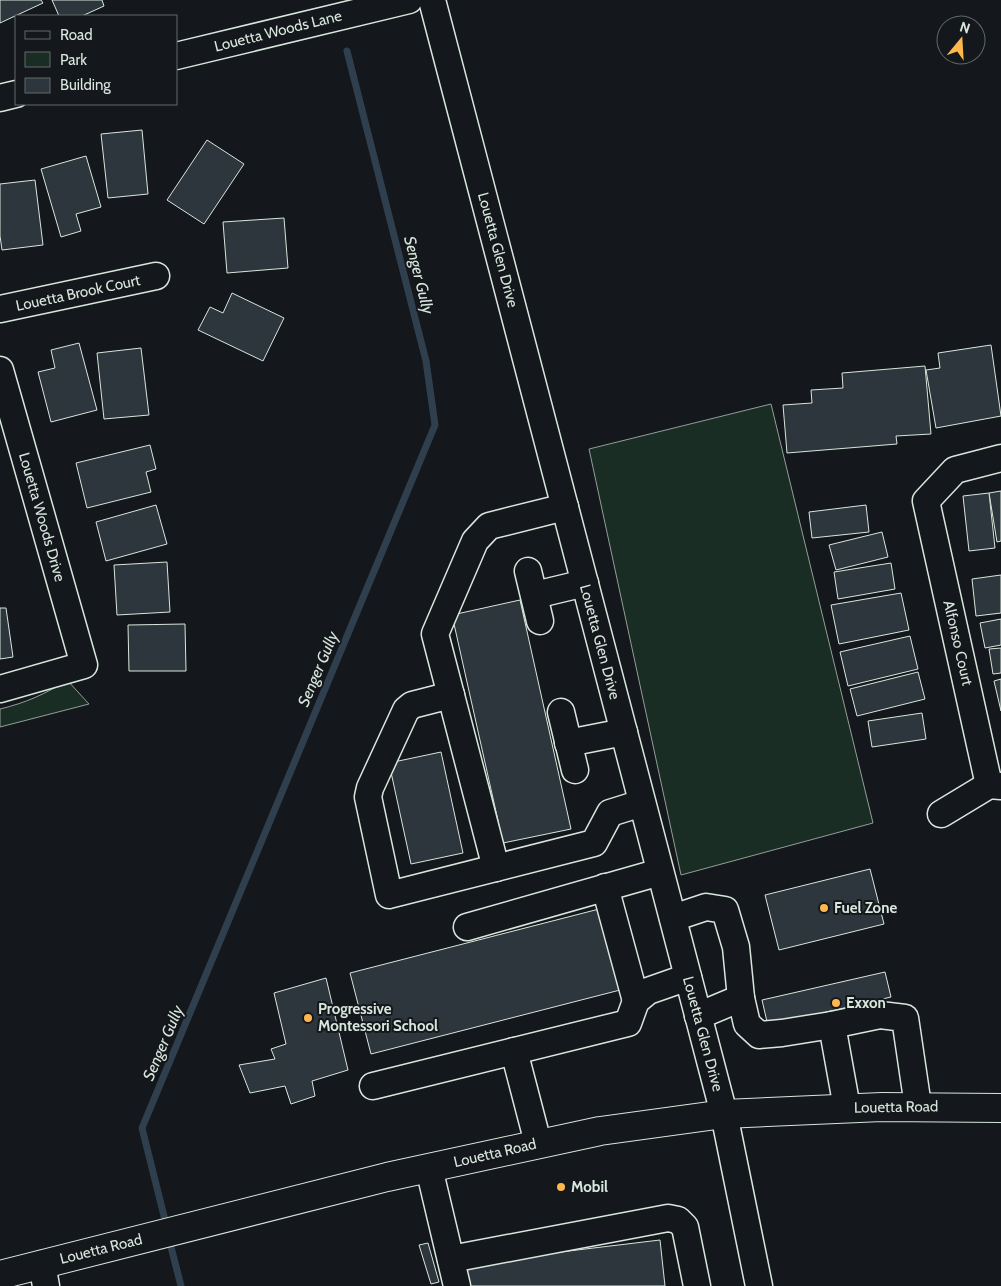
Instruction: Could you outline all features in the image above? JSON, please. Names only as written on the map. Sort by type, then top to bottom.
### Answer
[{"type":"main road","name":"Louetta Road","points":[[0,1275],[44,1275],[127,1242],[429,1168],[600,1131],[724,1114],[918,1106],[1001,1108]]},
{"type":"street","name":"Louetta Woods Lane","points":[[178,56],[409,0]]},
{"type":"street","name":"Louetta Glen Drive","points":[[432,0],[724,1114],[759,1286]]},
{"type":"street","points":[[0,98],[15,94]]},
{"type":"street","name":"Louetta Brook Court","points":[[0,309],[156,276]]},
{"type":"street","name":"Louetta Woods Drive","points":[[0,370],[84,665],[0,689]]},
{"type":"street","name":"Alfonso Court","points":[[995,785],[981,748],[926,501],[955,470],[1001,458]]},
{"type":"street","points":[[496,868],[435,634],[475,541],[489,526],[565,507]]},
{"type":"street","points":[[540,621],[531,583],[585,583]]},
{"type":"street","points":[[450,695],[412,705],[406,710],[370,788],[368,797],[390,895],[594,843],[610,813],[642,803]]},
{"type":"street","points":[[560,712],[575,770]]},
{"type":"street","points":[[568,743],[624,732]]},
{"type":"street","points":[[941,814],[995,785]]},
{"type":"street","points":[[467,927],[660,872]]},
{"type":"street","points":[[605,887],[636,1001]]},
{"type":"street","points":[[673,918],[706,907],[725,910],[736,947],[741,998],[747,1024],[759,1035],[782,1034],[832,1026],[880,1015],[905,1018],[918,1106]]},
{"type":"street","points":[[373,1086],[628,1023],[636,1001],[648,991],[688,977]]},
{"type":"street","points":[[698,1016],[741,998]]},
{"type":"street","points":[[832,1026],[847,1108]]},
{"type":"street","points":[[514,1051],[538,1143]]},
{"type":"street","points":[[429,1168],[457,1286]]},
{"type":"street","points":[[451,1259],[668,1218],[678,1220],[686,1227],[697,1286]]},
{"type":"green space","points":[[771,404],[873,823],[681,875],[589,449]]},
{"type":"green space","points":[[67,680],[89,704],[0,727],[0,709],[35,698]]},
{"type":"building","points":[[0,0],[41,0],[43,3],[15,15],[0,23]]},
{"type":"building","points":[[52,0],[102,0],[104,6],[84,15],[59,15]]},
{"type":"building","points":[[142,130],[148,194],[108,198],[101,134]]},
{"type":"building","points":[[207,140],[244,164],[204,224],[167,200]]},
{"type":"building","points":[[86,156],[101,207],[76,214],[81,231],[61,237],[41,169]]},
{"type":"building","points":[[35,180],[43,245],[2,250],[0,236],[0,184]]},
{"type":"building","points":[[284,218],[288,268],[227,273],[223,222]]},
{"type":"building","points":[[232,293],[284,318],[263,361],[198,330],[210,307],[223,313]]},
{"type":"building","points":[[79,343],[97,410],[51,422],[38,372],[55,368],[51,350]]},
{"type":"building","points":[[991,345],[1001,416],[936,428],[926,370],[940,368],[938,353]]},
{"type":"building","points":[[141,348],[149,415],[104,419],[97,353]]},
{"type":"building","points":[[925,366],[931,434],[896,436],[897,444],[787,453],[783,405],[812,403],[811,390],[843,388],[842,373]]},
{"type":"building","points":[[150,445],[156,469],[146,472],[151,492],[87,508],[76,463]]},
{"type":"building","points":[[1001,491],[1001,541],[997,542],[989,493]]},
{"type":"building","points":[[989,493],[995,548],[969,551],[963,496]]},
{"type":"building","points":[[156,505],[167,544],[106,561],[96,522]]},
{"type":"building","points":[[866,505],[869,532],[812,538],[809,512]]},
{"type":"building","points":[[882,532],[888,557],[836,570],[829,545]]},
{"type":"building","points":[[167,562],[170,612],[117,615],[114,565]]},
{"type":"building","points":[[891,563],[895,589],[838,599],[834,572]]},
{"type":"building","points":[[1001,575],[1001,613],[976,616],[972,579]]},
{"type":"building","points":[[901,593],[909,630],[839,644],[831,605]]},
{"type":"building","points":[[520,600],[571,829],[503,843],[452,615]]},
{"type":"building","points":[[0,608],[6,608],[13,657],[0,659]]},
{"type":"building","points":[[1001,619],[1001,645],[985,648],[980,623]]},
{"type":"building","points":[[185,624],[186,671],[129,671],[128,625]]},
{"type":"building","points":[[910,636],[918,669],[848,686],[840,652]]},
{"type":"building","points":[[1001,648],[1001,673],[993,674],[989,649]]},
{"type":"building","points":[[918,672],[925,699],[857,716],[850,689]]},
{"type":"building","points":[[1001,679],[1001,711],[994,681]]},
{"type":"building","points":[[922,713],[926,739],[872,747],[868,721]]},
{"type":"building","points":[[441,752],[463,853],[411,864],[389,763]]},
{"type":"building","points":[[870,869],[884,924],[779,950],[765,895]]},
{"type":"building","points":[[603,908],[624,989],[371,1054],[350,973]]},
{"type":"building","points":[[885,972],[891,997],[768,1026],[762,1000]]},
{"type":"building","name":"Progressive Montessori School","points":[[326,978],[348,1070],[312,1081],[315,1096],[291,1104],[285,1086],[250,1093],[239,1065],[275,1059],[271,1049],[286,1044],[274,993]]},
{"type":"building","points":[[660,1240],[665,1286],[464,1286],[461,1264]]},
{"type":"building","points":[[428,1243],[439,1282],[431,1284],[419,1245]]},
{"type":"waterway","name":"Senger Gully","points":[[167,1228],[142,1128],[435,425],[426,361],[347,51]]},
{"type":"waterway","name":"Senger Gully","points":[[169,1239],[181,1286]]},
{"type":"place","name":"Fuel Zone","points":[[824,908]]},
{"type":"place","name":"Exxon","points":[[836,1003]]},
{"type":"place","name":"Progressive Montessori School","points":[[308,1018]]},
{"type":"place","name":"Mobil","points":[[561,1187]]}]
